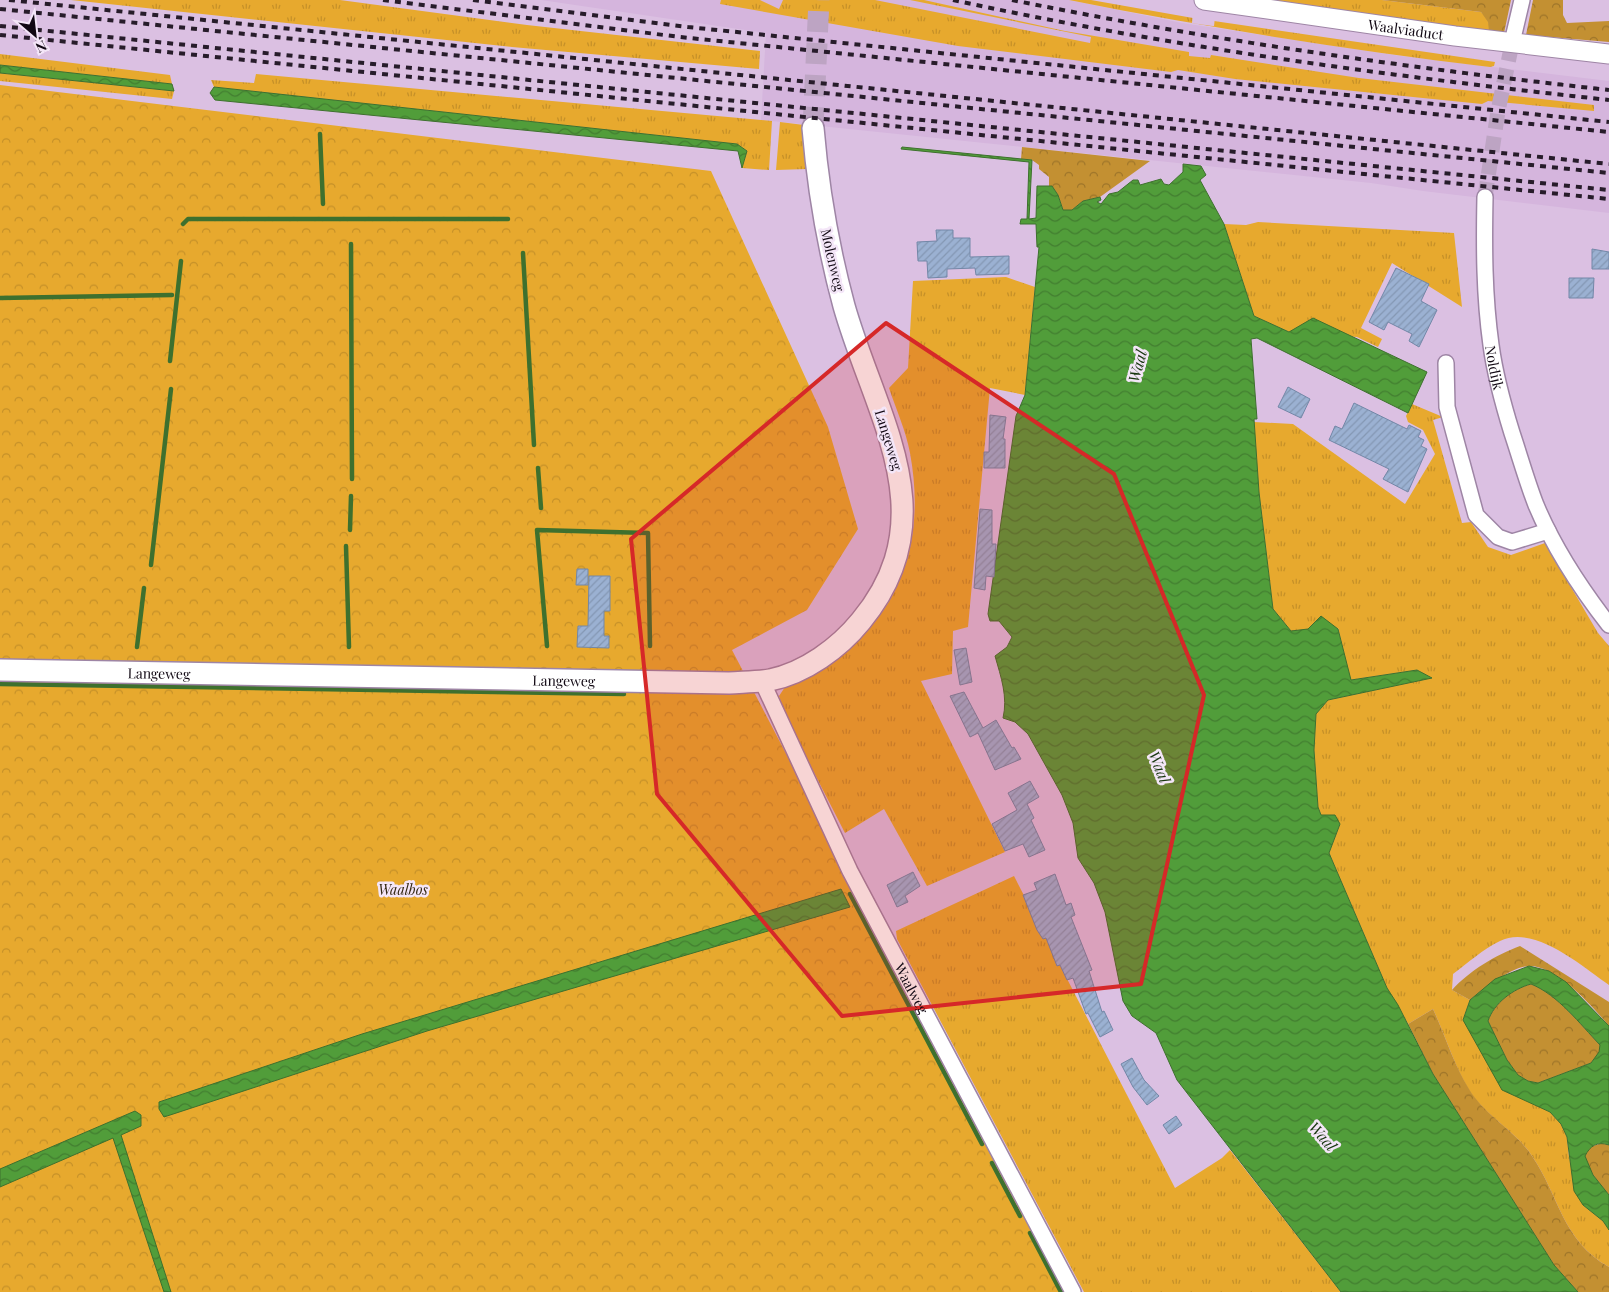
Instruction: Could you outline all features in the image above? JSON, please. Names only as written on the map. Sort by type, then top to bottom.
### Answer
[{"type":"main road","name":"Molenweg","points":[[813,128],[816,168],[830,249],[845,308],[873,388]]},
{"type":"main road","name":"Langeweg","points":[[0,670],[719,683],[762,681],[788,675],[810,664],[832,649],[854,630],[871,609],[896,563],[902,538],[904,508],[901,483],[873,388]]},
{"type":"street","points":[[1514,34],[1522,0]]},
{"type":"street","name":"Waalviaduct","points":[[1210,1],[1446,35],[1609,54]]},
{"type":"street","name":"Noldijk","points":[[1485,197],[1484,248],[1491,347],[1502,400],[1536,505],[1548,531],[1590,600],[1609,625]]},
{"type":"street","points":[[1446,363],[1447,407],[1476,514],[1498,537],[1512,542],[1548,531]]},
{"type":"street","name":"Waalweg","points":[[762,681],[850,871],[1073,1292]]},
{"type":"highlighted area","points":[[886,323],[1114,474],[1204,695],[1141,984],[842,1016],[657,794],[631,539]]},
{"type":"shaded area","points":[[541,0],[1069,0],[1182,23],[1401,56],[1609,81],[1609,213],[1371,183],[761,120],[766,33]]},
{"type":"green space","points":[[71,0],[340,0],[527,25],[760,51],[759,69],[512,47]]},
{"type":"green space","points":[[721,0],[760,0],[779,9],[783,0],[875,0],[1090,43],[1091,37],[910,0],[924,0],[1065,31],[1189,52],[1189,56],[1210,58],[1211,55],[1359,78],[1594,105],[1594,111],[1488,101],[1482,104],[1235,79],[1178,70],[1171,72],[958,46],[720,4]]},
{"type":"green space","points":[[1069,0],[1091,0],[1193,18],[1193,23],[1214,26],[1214,21],[1495,62],[1494,66],[1490,67],[1332,46],[1174,20]]},
{"type":"green space","points":[[1240,0],[1382,0],[1481,12],[1488,20],[1489,31]]},
{"type":"green space","points":[[1382,0],[1511,0],[1504,33],[1489,31],[1488,22],[1481,12]]},
{"type":"green space","points":[[1533,0],[1563,0],[1563,15],[1567,23],[1609,21],[1609,42],[1526,35]]},
{"type":"green space","points":[[0,54],[170,75],[172,84],[0,65]]},
{"type":"green space","points":[[0,73],[174,91],[172,99],[0,81]]},
{"type":"green space","points":[[256,74],[772,121],[769,170],[742,168],[747,151],[737,144],[214,87],[211,80],[254,83]]},
{"type":"green space","name":"Waalbos","points":[[0,85],[711,171],[828,427],[858,529],[807,610],[732,650],[1067,1292],[0,1292]]},
{"type":"green space","points":[[780,122],[804,125],[807,169],[776,170]]},
{"type":"green space","points":[[1022,147],[1150,161],[1100,197],[1083,201],[1072,210],[1063,210],[1058,195],[1052,186],[1049,186],[1049,177],[1032,160],[1021,159]]},
{"type":"green space","points":[[1258,222],[1454,233],[1462,307],[1392,263],[1361,328],[1382,339],[1378,347],[1357,337],[1289,332],[1254,316],[1224,224],[1246,225]]},
{"type":"green space","points":[[1006,277],[1035,287],[1025,395],[990,388],[968,627],[953,631],[952,674],[921,681],[1005,852],[927,886],[884,809],[845,833],[786,718],[779,696],[785,687],[840,655],[868,630],[885,609],[907,561],[915,508],[914,481],[908,445],[889,388],[908,368],[913,281]]},
{"type":"green space","points":[[1412,404],[1443,417],[1433,420],[1462,523],[1471,522],[1488,547],[1511,555],[1545,543],[1598,633],[1609,646],[1609,985],[1572,958],[1542,942],[1528,938],[1513,937],[1500,941],[1488,948],[1453,974],[1452,990],[1470,1000],[1463,1020],[1529,1101],[1550,1112],[1561,1124],[1567,1137],[1569,1157],[1583,1205],[1603,1221],[1609,1230],[1609,1267],[1593,1256],[1571,1231],[1541,1171],[1525,1147],[1483,1108],[1469,1090],[1454,1060],[1433,1009],[1408,1024],[1387,988],[1329,853],[1340,824],[1321,815],[1318,807],[1314,750],[1316,714],[1328,700],[1431,678],[1417,670],[1350,680],[1338,628],[1291,631],[1273,609],[1259,492],[1254,422],[1293,424],[1405,504],[1435,454],[1423,430],[1408,422],[1406,416]]},
{"type":"green space","points":[[1014,876],[1175,1188],[1222,1158],[1230,1150],[1341,1292],[1084,1292],[897,939],[896,931]]},
{"type":"green space","points":[[1520,946],[1609,1002],[1609,1026],[1574,989],[1563,980],[1540,968],[1530,966],[1515,970],[1498,979],[1470,1000],[1452,990],[1466,976],[1483,964]]},
{"type":"green space","points":[[1531,984],[1550,995],[1600,1045],[1600,1052],[1591,1063],[1538,1083],[1528,1081],[1518,1075],[1507,1060],[1488,1021],[1499,1003],[1511,993]]},
{"type":"green space","points":[[1433,1009],[1454,1060],[1469,1089],[1483,1107],[1525,1147],[1541,1171],[1571,1231],[1593,1256],[1609,1267],[1609,1292],[1578,1292],[1554,1265],[1433,1074],[1408,1024]]},
{"type":"green space","points":[[1602,1143],[1609,1145],[1609,1195],[1593,1175],[1584,1156],[1590,1147]]},
{"type":"water","points":[[0,65],[172,84],[174,91],[0,73]]},
{"type":"water","points":[[214,87],[737,144],[747,151],[742,168],[738,151],[215,100],[210,93]]},
{"type":"water","name":"Waal","points":[[902,147],[1032,160],[1029,219],[1036,218],[1037,186],[1052,186],[1058,195],[1063,210],[1072,210],[1083,201],[1100,197],[1101,200],[1097,202],[1101,204],[1109,194],[1118,192],[1133,180],[1138,180],[1140,185],[1161,179],[1164,184],[1169,185],[1183,172],[1183,164],[1201,166],[1206,175],[1200,180],[1224,224],[1254,316],[1289,332],[1313,318],[1427,372],[1408,413],[1257,338],[1251,339],[1257,419],[1254,419],[1259,492],[1273,609],[1291,631],[1308,629],[1321,616],[1338,629],[1351,680],[1417,670],[1432,678],[1328,700],[1316,714],[1314,750],[1318,807],[1321,815],[1335,815],[1340,824],[1329,853],[1387,988],[1398,1005],[1433,1074],[1554,1265],[1578,1292],[1341,1292],[1177,1080],[1156,1033],[1132,1016],[1123,1001],[1105,912],[1094,883],[1078,858],[1073,823],[1062,795],[1028,734],[1015,722],[1003,718],[1005,702],[995,656],[1007,647],[1012,637],[999,621],[990,621],[988,614],[1016,416],[1025,395],[1039,247],[1037,247],[1036,224],[1020,224],[1021,219],[1027,219],[1029,162],[901,149]]},
{"type":"water","points":[[841,889],[850,907],[427,1031],[164,1117],[159,1109],[159,1102],[362,1034]]},
{"type":"water","points":[[1529,966],[1549,971],[1566,982],[1609,1026],[1609,1145],[1594,1145],[1585,1156],[1593,1175],[1609,1195],[1609,1230],[1603,1221],[1583,1205],[1574,1191],[1567,1137],[1561,1124],[1550,1112],[1502,1090],[1463,1020],[1470,1000],[1495,979]],"holes":[[[1531,984],[1541,989],[1568,1011],[1600,1045],[1599,1052],[1591,1063],[1538,1083],[1528,1081],[1518,1075],[1507,1060],[1488,1021],[1499,1003],[1511,993]]]},
{"type":"water","points":[[135,1111],[141,1115],[141,1126],[121,1135],[171,1292],[164,1292],[113,1138],[0,1187],[0,1169]]},
{"type":"pier","points":[[1194,0],[1217,0],[1214,26],[1192,23]]},
{"type":"building","points":[[936,230],[953,230],[953,238],[970,238],[970,257],[1009,256],[1009,274],[976,275],[975,268],[947,269],[947,277],[928,278],[927,261],[918,261],[917,242],[937,241]]},
{"type":"building","points":[[1592,249],[1609,252],[1609,269],[1592,269]]},
{"type":"building","points":[[1396,268],[1429,284],[1421,301],[1437,310],[1419,347],[1409,341],[1412,334],[1388,322],[1384,330],[1369,322]]},
{"type":"building","points":[[1569,278],[1594,278],[1593,298],[1569,298]]},
{"type":"building","points":[[1288,387],[1310,399],[1301,418],[1278,407]]},
{"type":"building","points":[[1354,403],[1407,429],[1409,425],[1421,431],[1418,437],[1424,440],[1421,446],[1427,449],[1408,492],[1383,479],[1389,469],[1329,440],[1335,426],[1342,429]]},
{"type":"building","points":[[990,415],[1006,417],[1003,439],[1005,439],[1005,468],[984,468],[984,452],[989,452]]},
{"type":"building","points":[[980,509],[992,510],[992,544],[996,544],[994,577],[986,576],[985,590],[974,588]]},
{"type":"building","points":[[577,569],[588,569],[588,585],[576,585]]},
{"type":"building","points":[[589,576],[610,576],[610,611],[604,611],[604,636],[609,636],[609,648],[577,647],[578,626],[588,626]]},
{"type":"building","points":[[966,648],[972,682],[960,685],[954,650]]},
{"type":"building","points":[[964,692],[983,728],[996,720],[1012,748],[1014,747],[1021,759],[995,770],[978,733],[970,737],[950,696]]},
{"type":"building","points":[[1030,781],[1039,797],[1027,804],[1034,818],[1031,820],[1045,850],[1029,857],[1023,844],[1005,851],[992,824],[1017,810],[1008,793]]},
{"type":"building","points":[[913,872],[920,886],[905,896],[908,902],[897,907],[887,885]]},
{"type":"building","points":[[1055,874],[1066,905],[1071,903],[1075,915],[1071,917],[1092,970],[1089,971],[1102,1012],[1104,1011],[1113,1030],[1100,1037],[1088,1013],[1086,1014],[1073,978],[1067,980],[1060,965],[1057,966],[1046,938],[1043,939],[1037,930],[1023,895],[1037,890],[1034,883]]},
{"type":"building","points":[[1132,1058],[1144,1080],[1159,1096],[1147,1105],[1133,1087],[1121,1064]]},
{"type":"building","points":[[1176,1116],[1182,1125],[1169,1134],[1163,1125]]},
{"type":"waterway","points":[[320,134],[323,204]]},
{"type":"waterway","points":[[183,224],[188,219],[508,219]]},
{"type":"waterway","points":[[351,244],[352,479]]},
{"type":"waterway","points":[[523,253],[534,445]]},
{"type":"waterway","points":[[170,361],[181,261]]},
{"type":"waterway","points":[[0,298],[172,295]]},
{"type":"waterway","points":[[151,565],[171,389]]},
{"type":"waterway","points":[[538,468],[541,508]]},
{"type":"waterway","points":[[350,530],[351,496]]},
{"type":"waterway","points":[[547,646],[537,530],[648,533],[650,646]]},
{"type":"waterway","points":[[346,546],[349,647]]},
{"type":"waterway","points":[[137,647],[144,588]]},
{"type":"waterway","points":[[0,684],[624,694]]},
{"type":"waterway","points":[[850,894],[982,1144]]},
{"type":"waterway","points":[[992,1163],[1020,1216]]},
{"type":"waterway","points":[[1030,1233],[1061,1292]]},
{"type":"tunnel","points":[[813,128],[819,0]]},
{"type":"tunnel","points":[[1485,197],[1498,111],[1514,34]]},
{"type":"railway","points":[[9,0],[1609,164]]},
{"type":"railway","points":[[383,0],[680,37],[1609,132]]},
{"type":"railway","points":[[473,0],[688,27],[1609,122]]},
{"type":"railway","points":[[953,0],[1116,32],[1280,59],[1444,81],[1609,100]]},
{"type":"railway","points":[[1012,0],[1160,28],[1309,52],[1609,90]]},
{"type":"railway","points":[[0,9],[1609,173]]},
{"type":"railway","points":[[0,26],[1609,190]]},
{"type":"railway","points":[[0,35],[1609,199]]}]
